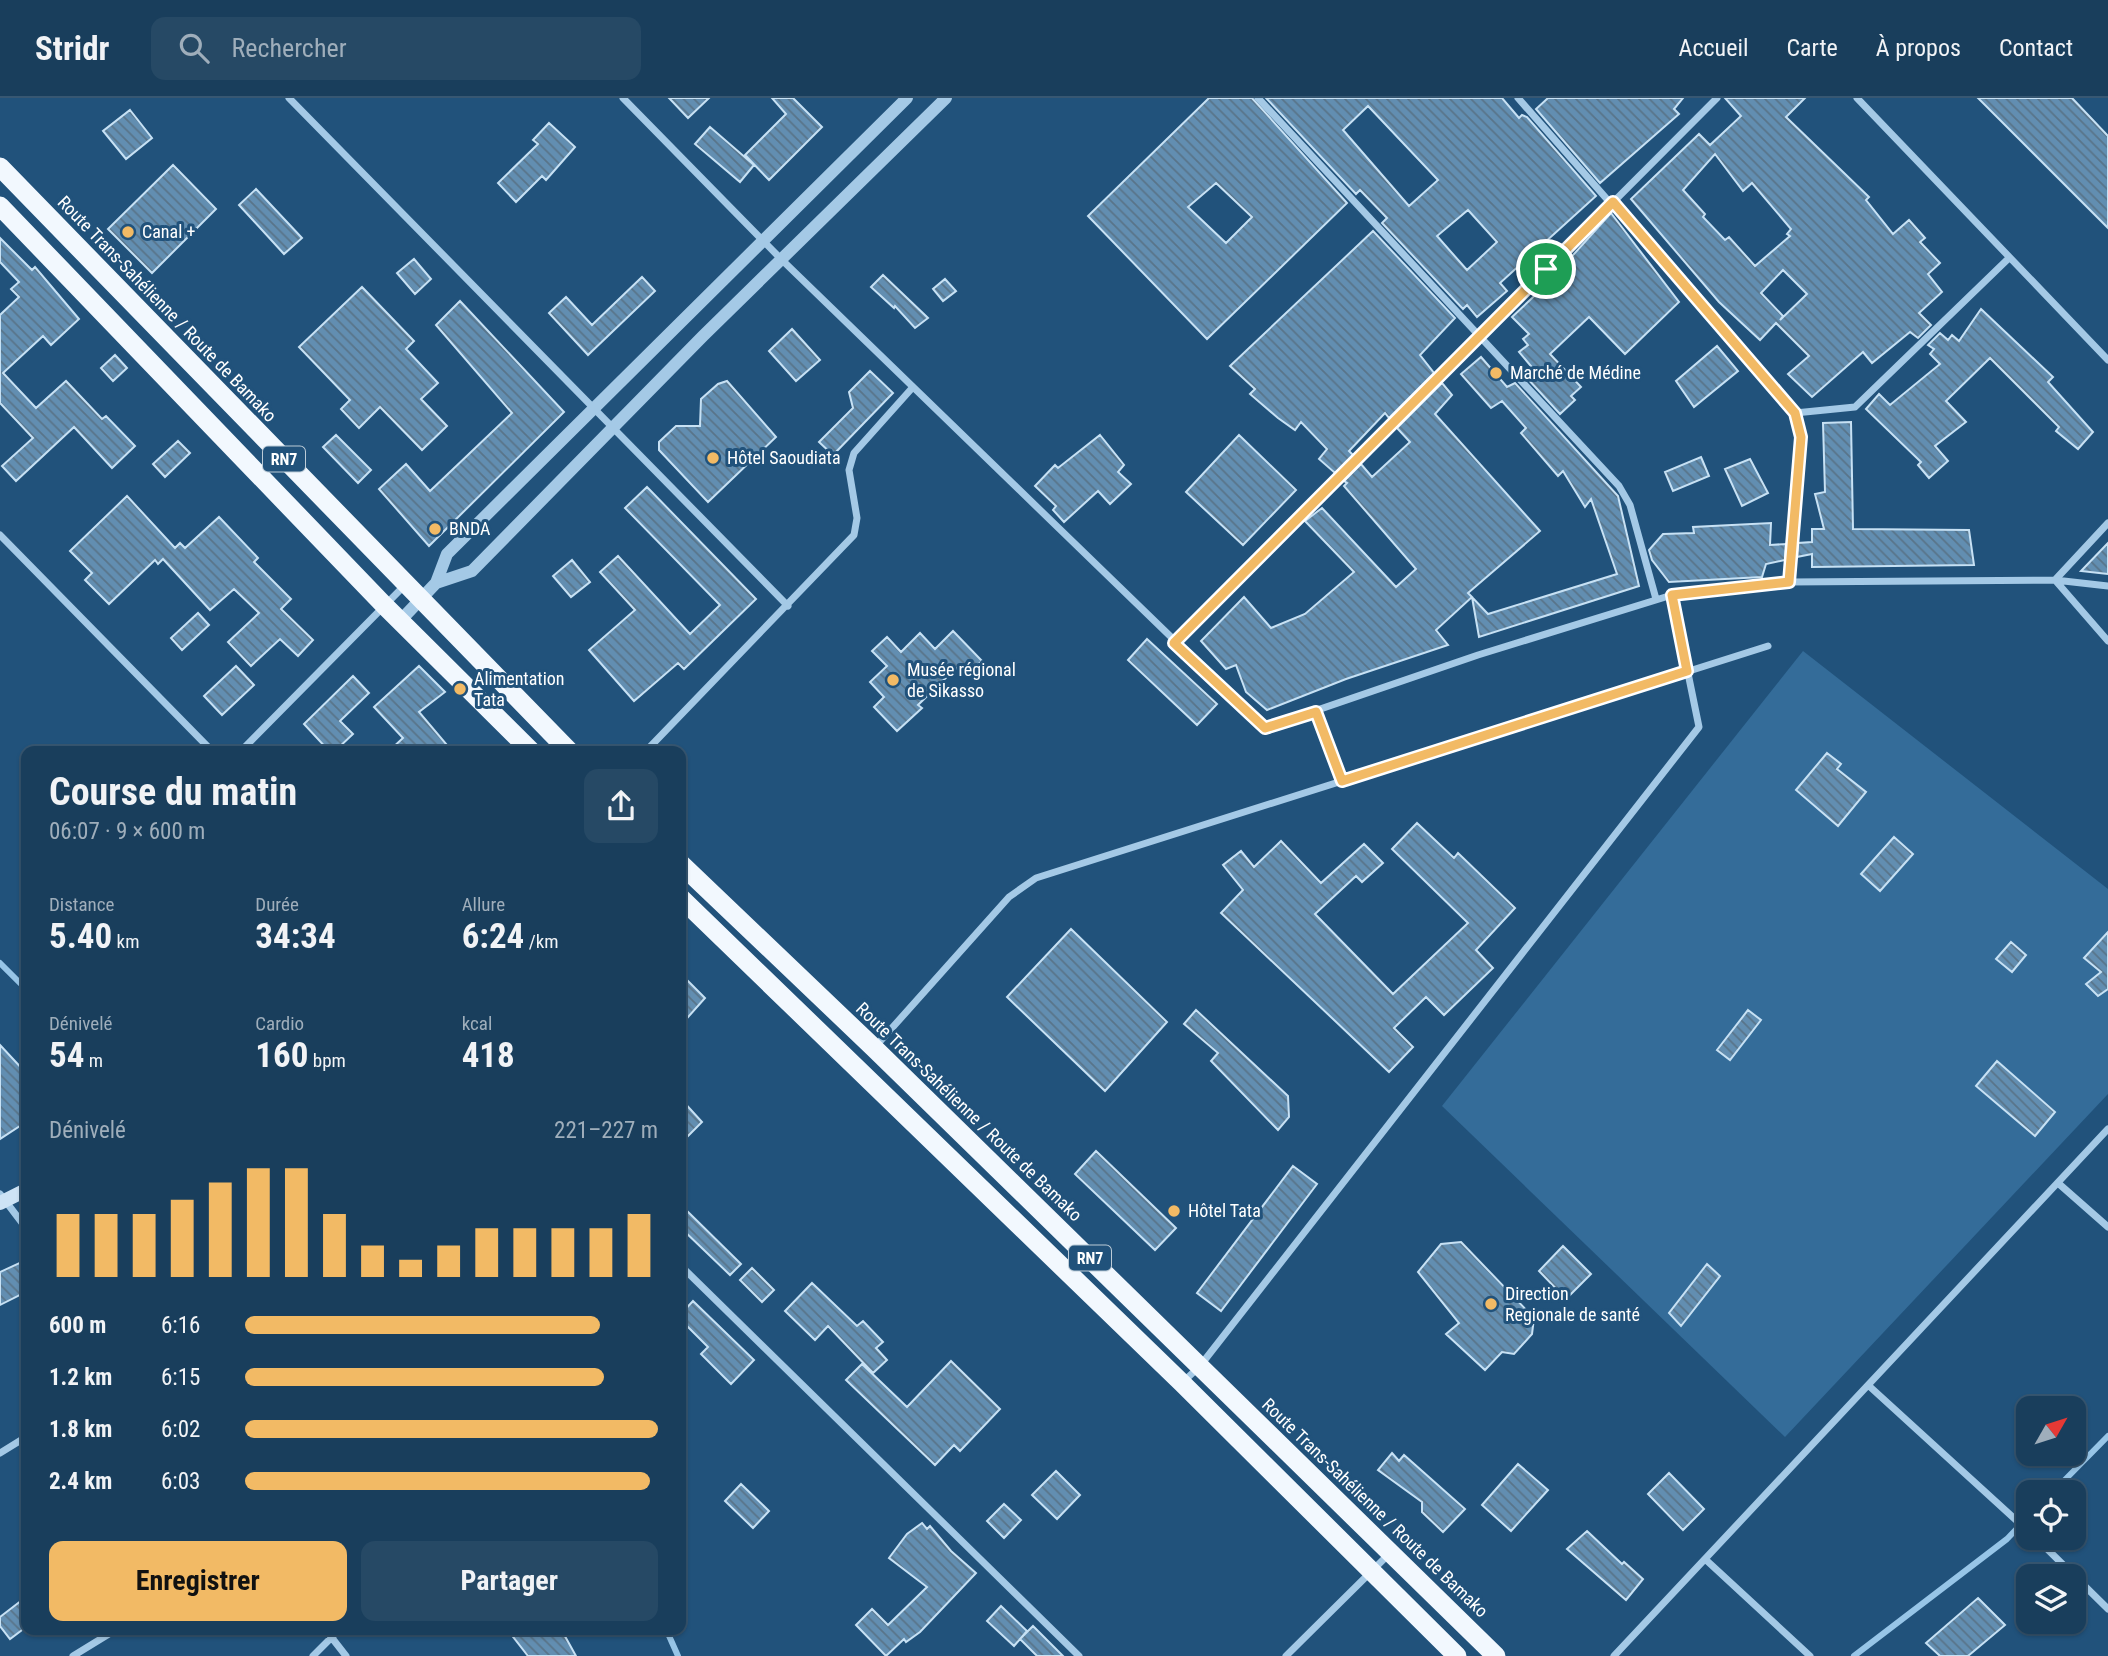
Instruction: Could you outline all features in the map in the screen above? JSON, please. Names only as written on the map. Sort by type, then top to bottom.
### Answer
[{"type":"highway","name":"Route Trans-Sahélienne / Route de Bamako","points":[[0,167],[564,746]]},
{"type":"highway","name":"RN7","points":[[0,206],[384,605],[526,746]]},
{"type":"highway","name":"Route Trans-Sahélienne / Route de Bamako","points":[[686,869],[874,1048],[1496,1656]]},
{"type":"highway","name":"RN7","points":[[686,903],[1182,1383],[1370,1573],[1457,1656]]},
{"type":"main road","points":[[2,1199],[21,1192]]},
{"type":"street","points":[[289,98],[788,606]]},
{"type":"street","points":[[623,98],[782,260],[1174,643],[1265,728],[1478,655],[1672,595],[1789,582],[2055,580],[2108,586]]},
{"type":"street","points":[[400,621],[436,583],[447,554],[907,98]]},
{"type":"street","points":[[1258,98],[1619,486],[1630,505],[1656,599]]},
{"type":"street","points":[[1518,98],[1613,202],[1795,413],[1801,437],[1789,582]]},
{"type":"street","points":[[1174,643],[1717,98]]},
{"type":"street","points":[[1857,98],[2108,360]]},
{"type":"street","points":[[436,583],[472,572],[944,99]]},
{"type":"street","points":[[1795,413],[1855,407],[2009,258]]},
{"type":"street","points":[[651,746],[854,535],[857,518],[849,470],[854,453],[913,387]]},
{"type":"street","points":[[2055,580],[2108,523]]},
{"type":"street","points":[[0,535],[207,746]]},
{"type":"street","points":[[2055,580],[2108,641]]},
{"type":"street","points":[[246,746],[406,584]]},
{"type":"street","points":[[1182,1383],[1200,1366],[1699,727],[1672,595]]},
{"type":"street","points":[[874,1048],[1009,897],[1036,878],[1768,646]]},
{"type":"street","points":[[1316,712],[1342,781]]},
{"type":"street","points":[[1614,1656],[2108,1129]]},
{"type":"street","points":[[2058,1183],[2108,1227]]},
{"type":"street","points":[[2,1199],[21,1222]]},
{"type":"street","points":[[686,1271],[1079,1656]]},
{"type":"street","points":[[1868,1385],[2016,1520]]},
{"type":"street","points":[[0,1453],[21,1440]]},
{"type":"street","points":[[2048,1550],[2108,1609]]},
{"type":"street","points":[[1286,1656],[1391,1552]]},
{"type":"street","points":[[1705,1559],[1810,1656]]},
{"type":"street","points":[[73,1656],[107,1635]]},
{"type":"street","points":[[313,1656],[333,1635]]},
{"type":"street","points":[[331,1637],[346,1656]]},
{"type":"shaded area","points":[[1803,651],[2108,889],[2108,1094],[1785,1437],[1442,1106]]},
{"type":"building","points":[[669,98],[709,98],[688,118]]},
{"type":"building","points":[[772,98],[793,98],[822,127],[769,180],[745,155],[786,114]]},
{"type":"building","points":[[1209,98],[1252,98],[1347,203],[1207,339],[1088,216]],"holes":[[[1216,183],[1252,217],[1226,243],[1188,207]]]},
{"type":"building","points":[[1266,98],[1502,98],[1519,118],[1522,115],[1527,117],[1596,196],[1500,283],[1507,291],[1477,317],[1467,305],[1463,309],[1382,223],[1387,218],[1360,190],[1356,194]],"holes":[[[1368,106],[1438,180],[1409,206],[1343,130]],[[1468,210],[1497,242],[1467,270],[1437,236]]]},
{"type":"building","points":[[1548,98],[1683,98],[1674,109],[1679,114],[1600,183],[1536,109]]},
{"type":"building","points":[[1725,98],[1805,98],[1786,117],[1869,197],[1866,200],[1893,234],[1909,220],[1925,238],[1920,242],[1940,263],[1928,274],[1942,292],[1919,313],[1931,325],[1918,338],[1910,332],[1872,363],[1863,352],[1812,397],[1788,374],[1809,356],[1776,323],[1760,340],[1719,302],[1631,199],[1699,134],[1710,145],[1741,116]],"holes":[[[1715,154],[1743,191],[1752,183],[1791,229],[1787,234],[1790,236],[1755,266],[1729,237],[1725,240],[1703,217],[1705,214],[1683,190]],[[1783,270],[1807,294],[1780,320],[1783,316],[1761,293]]]},
{"type":"building","points":[[1978,98],[2072,98],[2108,136],[2108,228]]},
{"type":"building","points":[[130,110],[152,138],[126,159],[103,131]]},
{"type":"building","points":[[549,123],[575,147],[546,180],[542,176],[516,202],[498,183],[538,144],[533,140]]},
{"type":"building","points":[[710,127],[754,165],[740,182],[695,144]]},
{"type":"building","points":[[173,165],[216,209],[152,273],[108,229]]},
{"type":"building","points":[[256,189],[302,238],[284,254],[239,205]]},
{"type":"building","points":[[1611,213],[1679,302],[1625,354],[1589,317],[1550,354],[1581,387],[1571,396],[1575,400],[1560,414],[1526,377],[1536,372],[1519,352],[1528,345],[1523,339],[1529,334],[1512,317],[1546,285]]},
{"type":"building","points":[[1373,231],[1455,318],[1420,355],[1434,373],[1389,418],[1385,413],[1349,451],[1353,455],[1335,473],[1319,459],[1327,449],[1301,422],[1295,430],[1278,418],[1250,394],[1255,389],[1230,366]]},
{"type":"building","points":[[0,238],[32,270],[35,267],[79,319],[51,345],[43,336],[3,373],[36,408],[66,381],[102,419],[106,416],[135,446],[112,468],[74,427],[16,481],[2,466],[33,438],[0,403],[0,315],[19,297],[11,289],[19,282],[0,262]]},
{"type":"building","points":[[414,259],[431,279],[415,294],[397,273]]},
{"type":"building","points":[[883,275],[928,318],[915,328],[895,306],[894,308],[871,287]]},
{"type":"building","points":[[642,277],[655,291],[588,355],[549,313],[566,297],[592,325]]},
{"type":"building","points":[[945,279],[956,291],[943,301],[933,289]]},
{"type":"building","points":[[362,287],[414,341],[406,349],[438,383],[421,399],[447,426],[422,450],[380,407],[359,428],[341,409],[350,400],[299,347]]},
{"type":"building","points":[[460,301],[564,412],[429,546],[379,489],[406,464],[430,491],[512,413],[436,325]]},
{"type":"building","points":[[1981,309],[2053,377],[2048,382],[2093,432],[2078,449],[2056,431],[2059,427],[1990,358],[1946,401],[1966,422],[1935,446],[1948,461],[1929,478],[1918,465],[1921,462],[1866,409],[1879,394],[1890,405],[1940,364],[1930,354],[1934,349],[1928,345],[1940,333],[1948,340],[1952,335],[1959,341]]},
{"type":"building","points":[[792,329],[820,360],[796,381],[769,351]]},
{"type":"building","points":[[1717,346],[1738,371],[1694,407],[1676,381]]},
{"type":"building","points":[[115,355],[127,368],[113,381],[101,368]]},
{"type":"building","points":[[1481,357],[1507,387],[1515,383],[1618,496],[1639,586],[1479,637],[1472,597],[1488,614],[1617,574],[1591,499],[1585,507],[1563,471],[1558,476],[1521,433],[1526,428],[1502,401],[1491,408],[1461,374]]},
{"type":"building","points":[[870,371],[893,393],[833,455],[819,442],[853,408],[849,392]]},
{"type":"building","points":[[727,381],[776,437],[708,502],[659,450],[659,442],[676,426],[700,426],[701,399],[718,384]]},
{"type":"building","points":[[1442,383],[1452,395],[1435,414],[1540,531],[1468,593],[1472,597],[1436,630],[1448,645],[1346,679],[1267,710],[1246,692],[1236,665],[1226,669],[1201,641],[1244,597],[1271,628],[1305,614],[1354,572],[1305,521],[1322,508],[1396,587],[1416,569],[1344,486],[1347,483],[1344,481],[1361,464],[1372,477],[1410,442],[1397,428]]},
{"type":"building","points":[[1851,422],[1853,529],[1969,530],[1974,565],[1812,567],[1812,554],[1797,557],[1798,543],[1812,542],[1812,529],[1824,529],[1815,494],[1825,492],[1823,423]]},
{"type":"building","points":[[336,435],[371,470],[358,483],[323,447]]},
{"type":"building","points":[[1100,435],[1124,465],[1118,472],[1131,484],[1110,504],[1098,491],[1064,522],[1053,510],[1056,506],[1035,486],[1055,465],[1058,468]]},
{"type":"building","points":[[1239,435],[1296,490],[1243,545],[1186,492]]},
{"type":"building","points":[[178,441],[190,453],[165,477],[153,464]]},
{"type":"building","points":[[1701,457],[1709,476],[1673,491],[1665,472]]},
{"type":"building","points":[[1750,459],[1768,493],[1742,506],[1725,469]]},
{"type":"building","points":[[647,487],[756,599],[684,669],[678,663],[634,701],[589,650],[635,610],[600,572],[618,556],[690,634],[720,605],[625,508]]},
{"type":"building","points":[[127,496],[175,548],[180,543],[185,548],[219,517],[258,558],[254,562],[291,599],[281,609],[313,640],[298,656],[280,639],[251,666],[228,642],[259,613],[234,589],[210,610],[163,559],[158,564],[155,560],[109,604],[85,580],[92,573],[70,551]]},
{"type":"building","points":[[1771,523],[1770,545],[1786,544],[1785,560],[1766,564],[1762,577],[1669,582],[1652,560],[1649,550],[1663,534],[1694,533],[1693,527]]},
{"type":"building","points":[[2108,543],[2108,574],[2081,571]]},
{"type":"building","points":[[572,560],[590,582],[571,597],[553,576]]},
{"type":"building","points":[[198,613],[209,625],[182,650],[171,638]]},
{"type":"building","name":"Musée régional de Sikasso","points":[[953,631],[982,661],[967,674],[956,668],[918,705],[922,708],[897,731],[874,707],[884,697],[870,682],[887,666],[872,651],[887,637],[901,652],[920,633],[935,649]]},
{"type":"building","points":[[1147,639],[1217,704],[1197,725],[1128,660]]},
{"type":"building","points":[[236,666],[254,685],[222,715],[204,696]]},
{"type":"building","points":[[419,666],[445,692],[419,712],[448,746],[394,746],[403,738],[374,707]]},
{"type":"building","points":[[353,676],[369,693],[340,721],[353,734],[340,746],[324,746],[304,724]]},
{"type":"building","points":[[1827,753],[1841,764],[1837,769],[1866,792],[1838,826],[1796,790]]},
{"type":"building","points":[[1417,823],[1454,858],[1458,853],[1515,908],[1476,950],[1493,968],[1444,1015],[1426,997],[1394,1028],[1413,1047],[1389,1072],[1221,913],[1243,890],[1223,865],[1241,851],[1254,867],[1281,841],[1321,883],[1364,844],[1383,863],[1362,882],[1356,876],[1315,914],[1393,994],[1468,923],[1392,849]]},
{"type":"building","points":[[1894,837],[1913,854],[1880,891],[1861,874]]},
{"type":"building","points":[[1071,929],[1167,1022],[1105,1091],[1007,997]]},
{"type":"building","points":[[2108,932],[2108,989],[2098,996],[2086,984],[2101,972],[2084,958]]},
{"type":"building","points":[[2011,942],[2026,955],[2012,972],[1996,959]]},
{"type":"building","points":[[686,979],[705,998],[686,1019]]},
{"type":"building","points":[[1196,1010],[1288,1096],[1289,1117],[1278,1130],[1211,1061],[1218,1053],[1184,1024]]},
{"type":"building","points":[[1748,1010],[1761,1020],[1730,1060],[1717,1050]]},
{"type":"building","points":[[0,1045],[21,1068],[21,1125],[0,1139]]},
{"type":"building","points":[[1997,1061],[2055,1112],[2035,1136],[1976,1086]]},
{"type":"building","points":[[686,1104],[702,1122],[686,1138]]},
{"type":"building","points":[[1096,1151],[1176,1228],[1155,1250],[1075,1174]]},
{"type":"building","points":[[1293,1166],[1317,1184],[1221,1311],[1197,1293]]},
{"type":"building","points":[[686,1210],[741,1264],[730,1275],[686,1233]]},
{"type":"building","points":[[1461,1242],[1534,1318],[1532,1334],[1514,1354],[1502,1352],[1485,1370],[1446,1334],[1459,1323],[1418,1272],[1441,1244]]},
{"type":"building","points":[[1563,1246],[1591,1274],[1566,1299],[1539,1271]]},
{"type":"building","points":[[21,1262],[21,1294],[0,1305],[0,1272]]},
{"type":"building","points":[[1707,1264],[1720,1276],[1681,1326],[1669,1313]]},
{"type":"building","points":[[752,1268],[774,1290],[762,1302],[740,1280]]},
{"type":"building","points":[[812,1283],[857,1326],[863,1321],[883,1342],[876,1348],[887,1360],[873,1373],[828,1326],[815,1340],[785,1311]]},
{"type":"building","points":[[693,1301],[754,1360],[731,1384],[701,1354],[708,1347],[686,1325],[686,1309]]},
{"type":"building","points":[[951,1361],[1000,1409],[960,1451],[954,1445],[935,1465],[846,1380],[862,1364],[907,1407]]},
{"type":"building","points":[[1392,1453],[1399,1461],[1404,1455],[1465,1509],[1443,1532],[1422,1512],[1422,1502],[1378,1470]]},
{"type":"building","points":[[1518,1464],[1548,1490],[1511,1531],[1482,1505]]},
{"type":"building","points":[[1056,1471],[1080,1495],[1057,1519],[1032,1495]]},
{"type":"building","points":[[1669,1473],[1704,1509],[1683,1530],[1648,1494]]},
{"type":"building","points":[[741,1484],[769,1511],[753,1528],[725,1501]]},
{"type":"building","points":[[1004,1504],[1021,1520],[1004,1538],[987,1521]]},
{"type":"building","points":[[922,1523],[927,1529],[930,1526],[951,1551],[976,1573],[920,1632],[906,1642],[904,1639],[886,1656],[856,1625],[872,1609],[888,1625],[927,1587],[889,1558],[907,1534]]},
{"type":"building","points":[[1587,1531],[1622,1564],[1624,1562],[1643,1579],[1626,1600],[1567,1549]]},
{"type":"building","points":[[1978,1598],[2005,1625],[1968,1656],[1940,1656],[1926,1643]]},
{"type":"building","points":[[21,1601],[21,1631],[10,1639],[0,1626],[0,1617]]},
{"type":"building","points":[[1001,1606],[1027,1631],[1014,1646],[987,1621]]},
{"type":"building","points":[[1033,1626],[1063,1656],[1037,1656],[1020,1639]]},
{"type":"building","points":[[512,1635],[564,1635],[576,1656],[528,1656]]},
{"type":"waterway","points":[[0,963],[21,984]]},
{"type":"waterway","points":[[2065,1480],[2108,1436]]},
{"type":"waterway","points":[[1854,1656],[2016,1530]]},
{"type":"waterway","points":[[669,1635],[678,1656]]},
{"type":"place","name":"Canal +","points":[[128,232]]},
{"type":"place","name":"Marché de Médine","points":[[1496,373]]},
{"type":"place","name":"Hôtel Saoudiata","points":[[713,458]]},
{"type":"place","name":"BNDA","points":[[435,529]]},
{"type":"place","name":"Musée régional de Sikasso","points":[[893,680]]},
{"type":"place","name":"Alimentation Tata","points":[[460,689]]},
{"type":"place","name":"Hôtel Tata","points":[[1174,1211]]},
{"type":"place","name":"Direction Regionale de santé","points":[[1491,1304]]},
{"type":"route","points":[[1613,202],[1795,413],[1801,437],[1789,582],[1672,595],[1687,671],[1342,781],[1316,712],[1265,728],[1174,643],[1546,269],[1613,202]]}]
